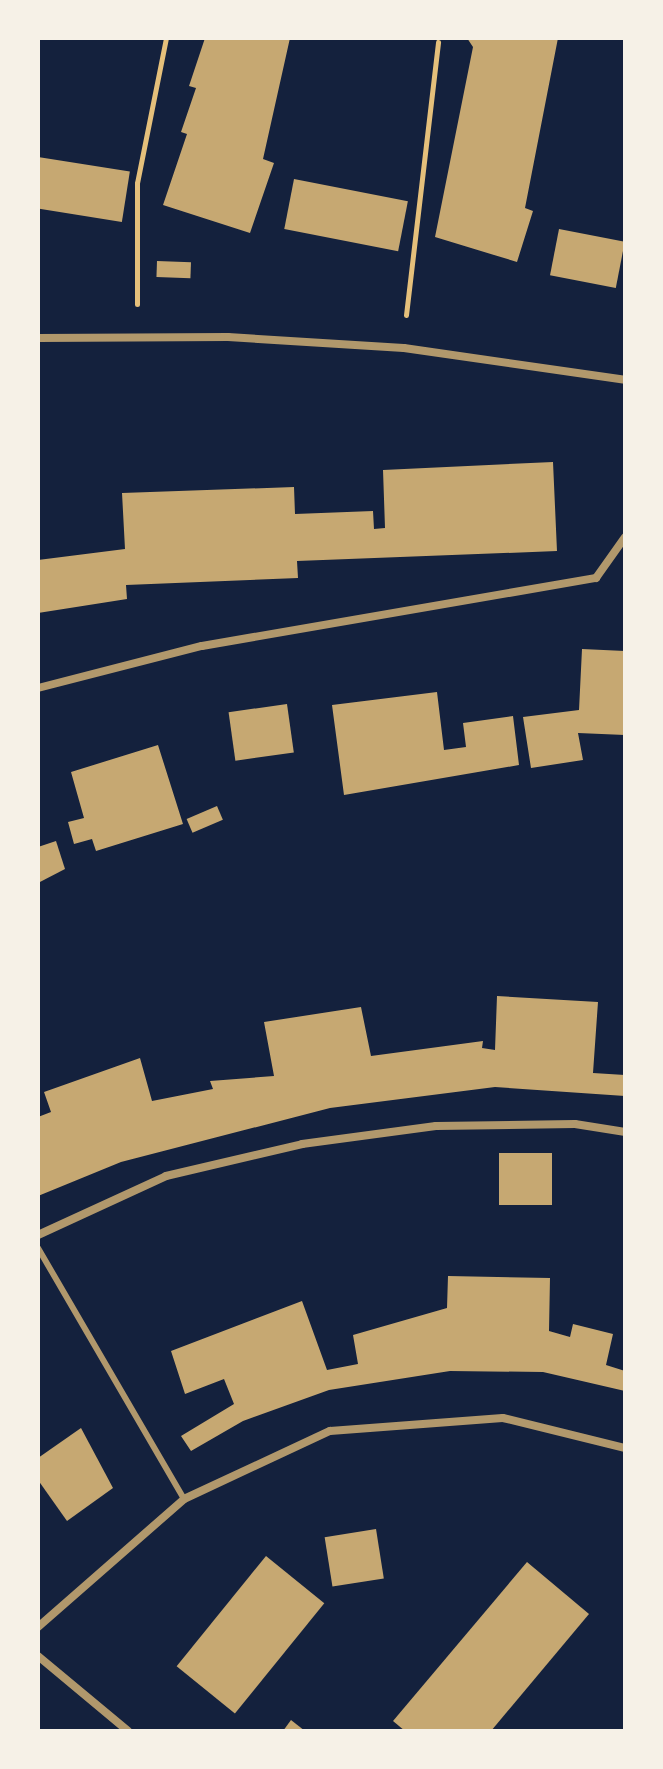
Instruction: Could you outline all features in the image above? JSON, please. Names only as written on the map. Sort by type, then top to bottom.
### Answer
[{"type":"street","points":[[38,338],[137,337],[404,348],[625,380]]},
{"type":"street","points":[[38,688],[202,646],[596,578],[625,537]]},
{"type":"street","points":[[38,1235],[166,1176],[302,1144],[436,1126],[575,1124],[625,1132]]},
{"type":"street","points":[[38,1627],[184,1499],[330,1431],[503,1418],[625,1448]]},
{"type":"street","points":[[38,1656],[128,1731]]},
{"type":"lane","points":[[38,1248],[184,1499]]},
{"type":"path","points":[[137,337],[137,183],[166,38]]},
{"type":"path","points":[[404,348],[438,42]]},
{"type":"building","points":[[205,38],[290,38],[263,159],[274,163],[250,233],[163,205],[187,134],[181,132],[196,88],[189,86]]},
{"type":"building","points":[[467,38],[558,38],[525,208],[533,211],[517,262],[435,237],[473,47]]},
{"type":"building","points":[[38,157],[130,172],[122,222],[38,209]]},
{"type":"building","points":[[294,179],[408,201],[398,251],[284,229]]},
{"type":"building","points":[[559,229],[625,242],[616,288],[550,275]]},
{"type":"building","points":[[157,261],[191,262],[190,278],[156,277]]},
{"type":"building","points":[[553,462],[557,551],[297,561],[298,578],[126,585],[127,599],[38,613],[38,560],[125,549],[122,493],[294,487],[295,514],[373,511],[374,529],[385,528],[383,470]]},
{"type":"building","points":[[582,649],[625,651],[625,735],[578,733],[583,760],[531,768],[523,717],[579,710]]},
{"type":"building","points":[[437,692],[444,750],[466,747],[463,723],[513,716],[519,765],[344,795],[332,705]]},
{"type":"building","points":[[287,704],[294,753],[235,761],[229,712]]},
{"type":"building","points":[[158,745],[183,824],[96,851],[92,839],[74,844],[68,822],[84,818],[71,772]]},
{"type":"building","points":[[217,806],[223,820],[192,833],[187,819]]},
{"type":"building","points":[[56,841],[65,869],[38,883],[38,847]]},
{"type":"building","points":[[497,996],[598,1002],[593,1073],[625,1075],[625,1096],[495,1087],[330,1108],[121,1162],[38,1196],[38,1117],[51,1112],[44,1092],[140,1058],[152,1101],[213,1089],[210,1081],[274,1076],[264,1022],[361,1007],[371,1056],[483,1041],[482,1048],[495,1050]]},
{"type":"building","points":[[499,1153],[552,1153],[552,1205],[499,1205]]},
{"type":"building","points":[[448,1276],[550,1278],[549,1331],[570,1337],[573,1324],[613,1334],[606,1365],[625,1371],[625,1391],[543,1372],[450,1371],[329,1390],[243,1421],[191,1451],[181,1436],[234,1404],[224,1379],[185,1394],[171,1351],[302,1301],[327,1370],[358,1364],[353,1335],[447,1308]]},
{"type":"building","points":[[81,1428],[113,1488],[67,1521],[38,1480],[38,1458]]},
{"type":"building","points":[[376,1529],[384,1578],[332,1587],[325,1537]]},
{"type":"building","points":[[266,1556],[324,1603],[235,1714],[177,1666]]},
{"type":"building","points":[[527,1562],[589,1614],[491,1731],[405,1731],[393,1721]]},
{"type":"building","points":[[291,1720],[305,1731],[283,1731]]}]
